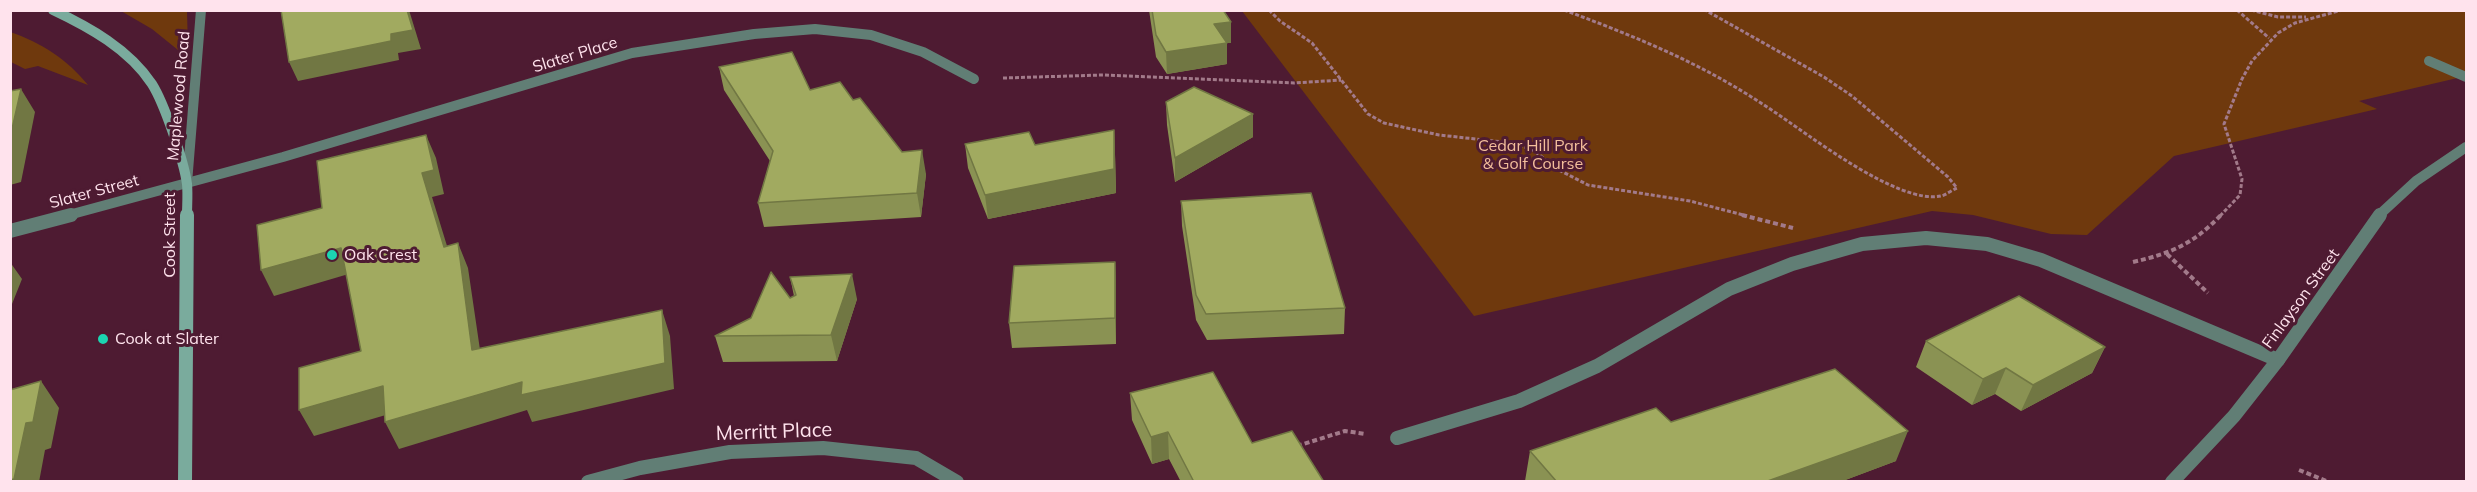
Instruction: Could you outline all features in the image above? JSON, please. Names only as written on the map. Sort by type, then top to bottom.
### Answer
[{"type":"main road","name":"Cook Street","points":[[52,10],[89,27],[127,56],[152,84],[176,142],[187,184],[185,482]]},
{"type":"street","name":"Maplewood Road","points":[[187,184],[201,10]]},
{"type":"street","name":"Slater Place","points":[[187,184],[632,53],[754,34],[815,29],[871,35],[923,51],[974,79]]},
{"type":"street","points":[[2430,61],[2466,77]]},
{"type":"street","name":"Finlayson Street","points":[[2172,482],[2234,416],[2278,360],[2379,216],[2416,181],[2466,147]]},
{"type":"street","name":"Slater Street","points":[[10,231],[187,184]]},
{"type":"street","points":[[1397,438],[1519,401],[1597,366],[1729,289],[1792,264],[1862,244],[1926,238],[1987,244],[2041,260],[2278,360]]},
{"type":"street","name":"Merritt Place","points":[[588,482],[640,468],[730,452],[823,448],[916,458],[957,482]]},
{"type":"path","points":[[1269,10],[1280,21],[1312,43],[1368,114],[1384,123],[1439,135],[1512,143]]},
{"type":"path","points":[[1564,10],[1654,46],[1705,70],[1775,112],[1829,151],[1885,182],[1928,196],[1952,193],[1957,188],[1948,177],[1852,96],[1824,77],[1705,10]]},
{"type":"path","points":[[2237,10],[2269,38]]},
{"type":"path","points":[[2251,10],[2278,17],[2308,17],[2342,10]]},
{"type":"path","points":[[2203,234],[2240,195],[2242,179],[2224,124],[2250,64],[2269,38],[2308,17]]},
{"type":"path","points":[[974,79],[1103,75],[1294,83],[1341,80]]},
{"type":"path","points":[[2168,254],[2210,295]]},
{"type":"path","points":[[1290,448],[1345,431],[1397,438]]},
{"type":"path","points":[[2299,470],[2329,482]]},
{"type":"green space","points":[[121,11],[187,11],[188,48],[178,50],[152,29]]},
{"type":"green space","name":"Cedar Hill Park & Golf Course","points":[[1242,11],[2466,11],[2466,76],[2359,101],[2377,109],[2174,156],[2087,235],[2051,234],[1973,215],[1932,211],[1474,316]]},
{"type":"green space","points":[[10,32],[33,41],[53,53],[71,67],[88,85],[38,66],[25,69],[11,62]]},
{"type":"building","points":[[281,10],[407,10],[413,30],[391,34],[391,41],[289,62]]},
{"type":"building","points":[[1152,10],[1223,10],[1231,22],[1214,24],[1227,43],[1166,52],[1156,35]]},
{"type":"building","points":[[792,52],[810,90],[840,82],[853,100],[860,98],[902,152],[922,150],[917,193],[758,203],[773,151],[719,67]]},
{"type":"building","points":[[1194,87],[1253,114],[1175,158],[1166,102]]},
{"type":"building","points":[[21,89],[10,138],[10,91]]},
{"type":"building","points":[[1114,130],[1114,169],[985,195],[965,144],[1029,132],[1035,145]]},
{"type":"building","points":[[426,135],[434,170],[422,173],[444,247],[458,243],[472,350],[662,310],[665,363],[521,395],[522,382],[385,422],[383,386],[299,410],[299,368],[361,351],[341,248],[261,270],[257,225],[322,208],[317,161]]},
{"type":"building","points":[[1311,193],[1345,308],[1206,314],[1196,295],[1181,201]]},
{"type":"building","points":[[1115,262],[1115,318],[1009,323],[1014,266]]},
{"type":"building","points":[[771,272],[790,298],[796,295],[790,277],[852,274],[831,335],[715,336],[751,318]]},
{"type":"building","points":[[2019,296],[2105,347],[2033,385],[2006,368],[1983,379],[1926,341]]},
{"type":"building","points":[[1835,369],[1908,431],[1765,482],[1557,482],[1530,451],[1656,408],[1671,422]]},
{"type":"building","points":[[1213,372],[1252,443],[1292,431],[1324,482],[1194,482],[1168,432],[1151,437],[1130,393]]},
{"type":"building","points":[[41,381],[33,422],[26,423],[14,479],[10,480],[10,390]]},
{"type":"place","name":"Oak Crest","points":[[332,255]]},
{"type":"place","name":"Cook at Slater","points":[[103,339]]}]
